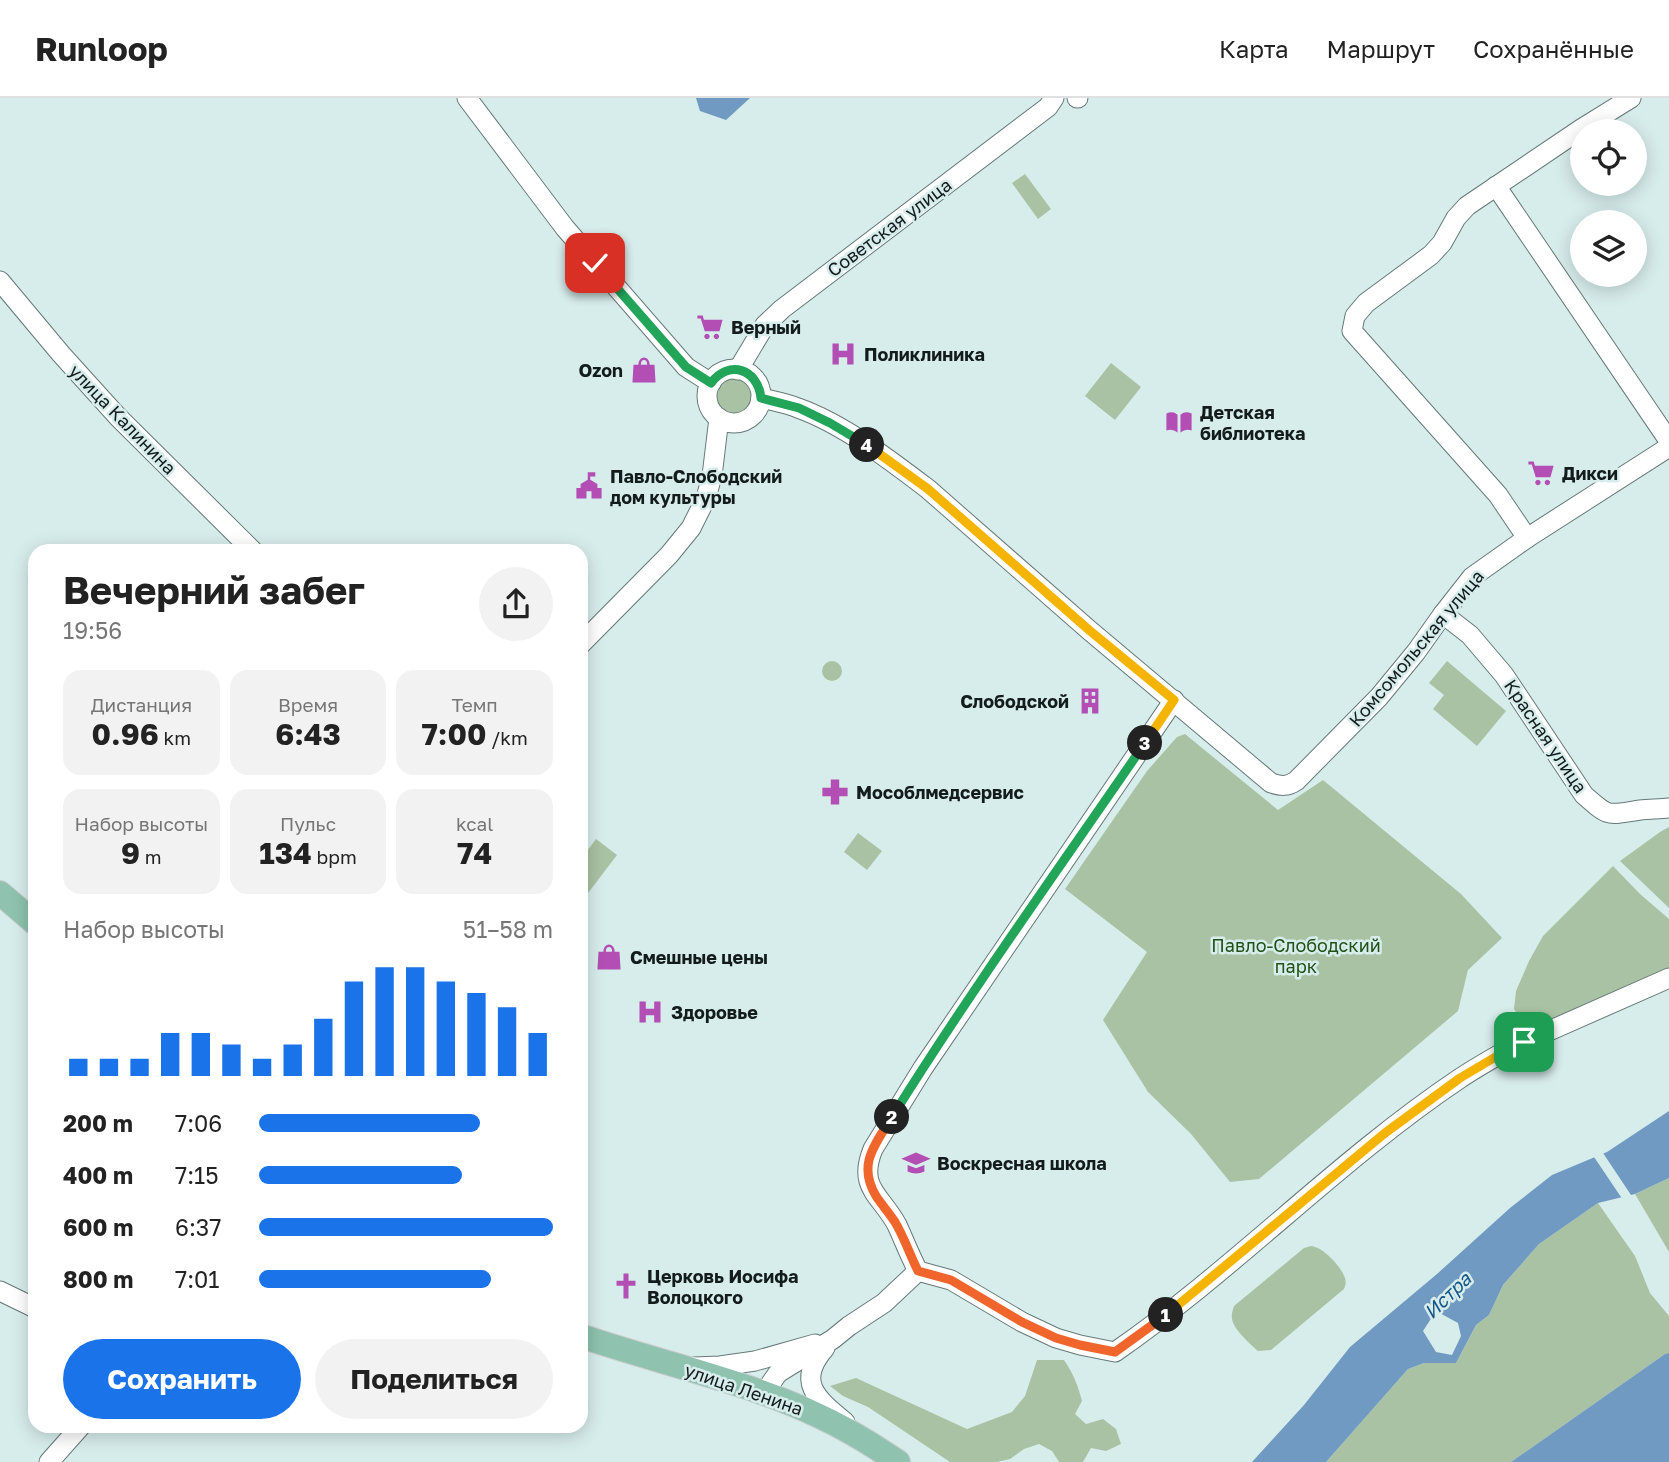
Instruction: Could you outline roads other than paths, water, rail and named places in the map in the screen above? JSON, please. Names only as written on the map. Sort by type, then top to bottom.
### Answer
[{"type":"main road","points":[[0,893],[28,917]]},
{"type":"main road","name":"улица Ленина","points":[[588,1338],[768,1394],[866,1440],[898,1462]]},
{"type":"street","points":[[467,98],[565,228],[686,367],[711,383]]},
{"type":"street","name":"Советская улица","points":[[738,370],[765,325],[782,309],[1048,107],[1055,98]]},
{"type":"street","points":[[1527,538],[1498,495],[1352,331],[1355,316],[1366,303],[1431,255],[1466,206],[1631,98]]},
{"type":"street","points":[[1496,186],[1669,441]]},
{"type":"street","name":"улица Калинина","points":[[0,281],[118,417],[246,544]]},
{"type":"street","points":[[730,370],[738,370],[748,373],[755,380],[760,388],[761,398],[754,415],[746,421],[727,422],[712,411],[708,392],[716,376],[730,370]]},
{"type":"street","points":[[761,398],[799,408],[830,423],[905,471],[1174,700],[923,1068],[873,1149],[868,1161],[870,1183],[877,1198],[897,1225],[918,1271]]},
{"type":"street","points":[[588,637],[669,555],[691,528],[706,498],[712,476],[719,418]]},
{"type":"street","name":"Комсомольская улица","points":[[1174,700],[1271,783],[1289,786],[1379,696],[1472,577],[1527,538],[1669,447]]},
{"type":"street","name":"Красная улица","points":[[1443,614],[1470,635],[1504,675],[1584,794],[1594,804],[1611,814],[1669,808]]},
{"type":"street","points":[[918,1271],[951,1280],[1022,1322],[1056,1338],[1115,1352],[1187,1298],[1385,1133],[1460,1078],[1519,1043],[1669,978]]},
{"type":"street","points":[[768,1394],[778,1373],[884,1303],[918,1271]]},
{"type":"street","points":[[0,1291],[28,1305]]},
{"type":"street","points":[[684,1367],[720,1366],[755,1360],[833,1339]]},
{"type":"street","points":[[833,1339],[811,1369],[811,1386],[831,1411],[866,1440]]},
{"type":"street","points":[[49,1462],[75,1433]]},
{"type":"water","points":[[696,98],[750,98],[726,120],[700,111]]},
{"type":"water","name":"Истра","points":[[1669,1111],[1669,1178],[1635,1194],[1598,1203],[1539,1244],[1503,1285],[1489,1315],[1476,1325],[1456,1363],[1424,1363],[1408,1369],[1326,1462],[1252,1462],[1304,1405],[1350,1347],[1510,1208],[1552,1175],[1607,1152]],"holes":[[[1436,1311],[1458,1323],[1461,1336],[1452,1355],[1436,1352],[1423,1331]]]},
{"type":"water","points":[[1669,1353],[1669,1462],[1511,1462],[1665,1354]]},
{"type":"place","name":"Верный","points":[[710,327]]},
{"type":"place","name":"Поликлиника","points":[[843,354]]},
{"type":"place","name":"Ozon","points":[[644,370]]},
{"type":"place","name":"Детская библиотека","points":[[1179,422]]},
{"type":"place","name":"Дикси","points":[[1541,473]]},
{"type":"place","name":"Павло-Слободский дом культуры","points":[[589,486]]},
{"type":"place","name":"Слободской","points":[[1090,701]]},
{"type":"place","name":"Мособлмедсервис","points":[[835,792]]},
{"type":"place","name":"Смешные цены","points":[[609,957]]},
{"type":"place","name":"Здоровье","points":[[650,1012]]},
{"type":"place","name":"Воскресная школа","points":[[916,1163]]},
{"type":"place","name":"Церковь Иосифа Волоцкого","points":[[626,1286]]},
{"type":"park label","name":"Павло-Слободский парк","points":[[1296,955]]}]
